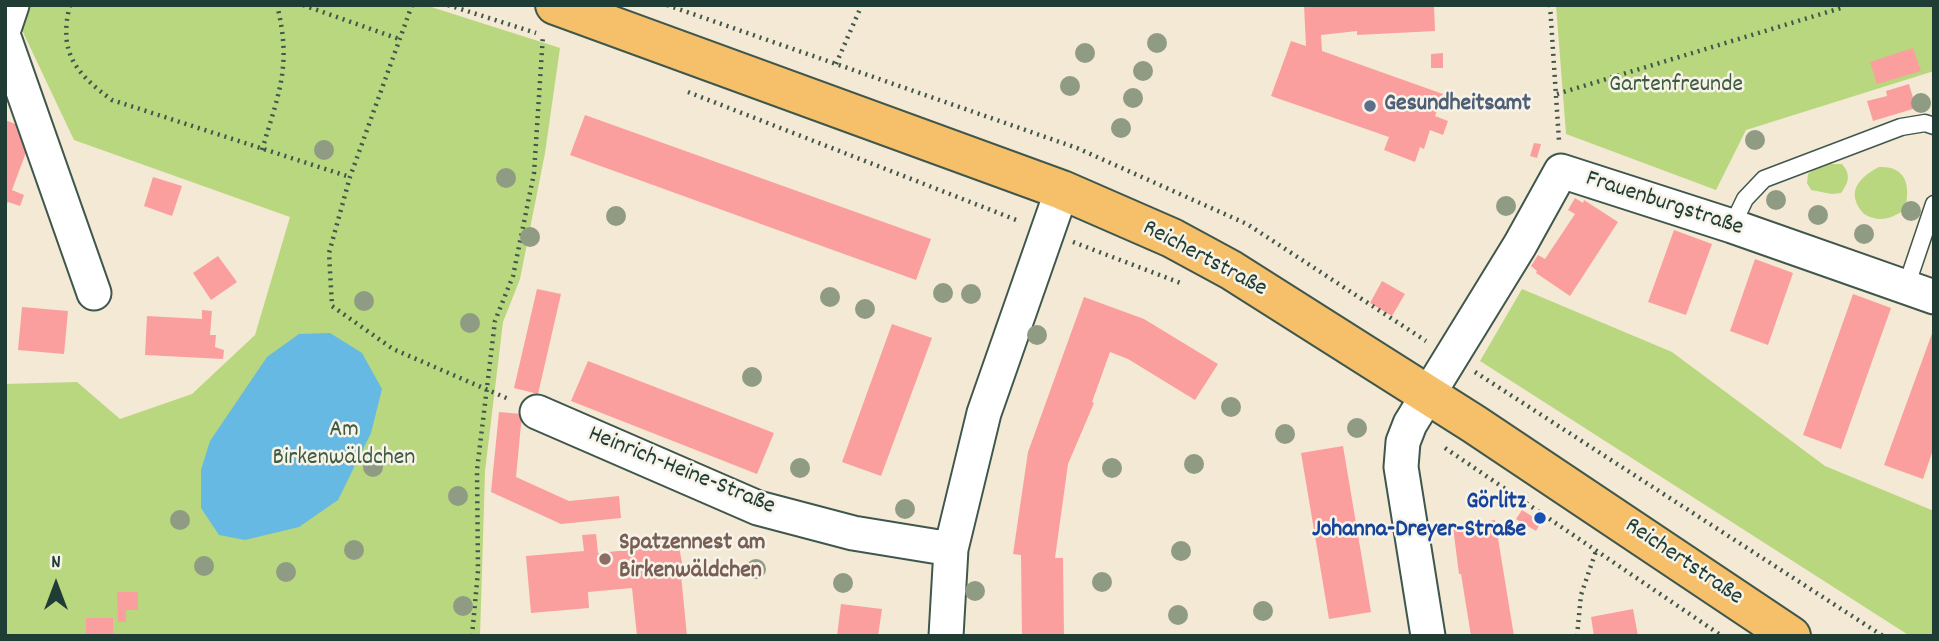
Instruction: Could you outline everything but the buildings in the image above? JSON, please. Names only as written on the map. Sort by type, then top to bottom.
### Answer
[{"type":"main road","name":"Reichertstraße","points":[[550,27],[1062,190],[1172,238],[1231,270],[1418,410],[1616,518],[1791,636]]},
{"type":"street","points":[[5,26],[12,5]]},
{"type":"street","points":[[5,40],[94,293]]},
{"type":"street","name":"Frauenburgstraße","points":[[1428,636],[1401,467],[1402,442],[1418,410],[1520,245],[1561,171],[1732,226],[1920,292]]},
{"type":"street","points":[[946,636],[951,549],[984,413],[1062,190]]},
{"type":"street","name":"Heinrich-Heine-Straße","points":[[537,412],[758,508],[853,533],[951,549]]},
{"type":"lane","points":[[1732,226],[1745,199],[1764,179],[1901,127],[1925,123],[1934,126]]},
{"type":"lane","points":[[1920,292],[1934,204]]},
{"type":"path","points":[[70,5],[66,20],[67,49],[86,81],[112,100],[350,177]]},
{"type":"path","points":[[262,150],[282,83],[285,60],[284,34],[277,5]]},
{"type":"path","points":[[303,5],[400,39]]},
{"type":"path","points":[[412,5],[350,177],[329,253],[332,306],[393,349],[537,412]]},
{"type":"path","points":[[448,5],[550,27],[534,173],[513,276],[495,321],[477,470],[478,571],[472,636]]},
{"type":"path","points":[[1550,5],[1561,171]]},
{"type":"path","points":[[1557,94],[1841,8],[1840,5]]},
{"type":"path","points":[[836,64],[860,9]]},
{"type":"path","points":[[685,91],[1188,286]]},
{"type":"path","points":[[1418,410],[1596,550],[1722,636]]},
{"type":"path","points":[[1577,636],[1581,595],[1596,550],[1616,518]]},
{"type":"green space","name":"Am Birkenwäldchen","points":[[30,5],[425,5],[560,48],[545,153],[520,279],[503,322],[485,471],[480,636],[5,636],[5,384],[77,382],[120,419],[192,394],[255,335],[290,217],[74,140],[21,28]]},
{"type":"green space","name":"Gartenfreunde","points":[[1556,5],[1934,5],[1934,71],[1746,130],[1716,190],[1566,134]]},
{"type":"green space","points":[[1829,164],[1842,164],[1847,171],[1847,182],[1841,193],[1811,190],[1807,183],[1808,174]]},
{"type":"green space","points":[[1879,167],[1895,170],[1901,174],[1907,185],[1905,209],[1880,219],[1864,214],[1855,199],[1856,187],[1860,181]]},
{"type":"green space","points":[[1522,289],[1672,352],[1825,466],[1934,511],[1934,636],[1910,636],[1480,361]]},
{"type":"water","points":[[330,333],[362,353],[382,389],[371,433],[338,500],[299,527],[245,540],[219,535],[201,508],[201,470],[210,441],[267,357],[299,334]]},
{"type":"place","name":"Gesundheitsamt","points":[[1370,106]]},
{"type":"place","name":"Görlitz Johanna-Dreyer-Straße","points":[[1540,518]]},
{"type":"place","name":"Spatzennest am Birkenwäldchen","points":[[605,559]]}]
